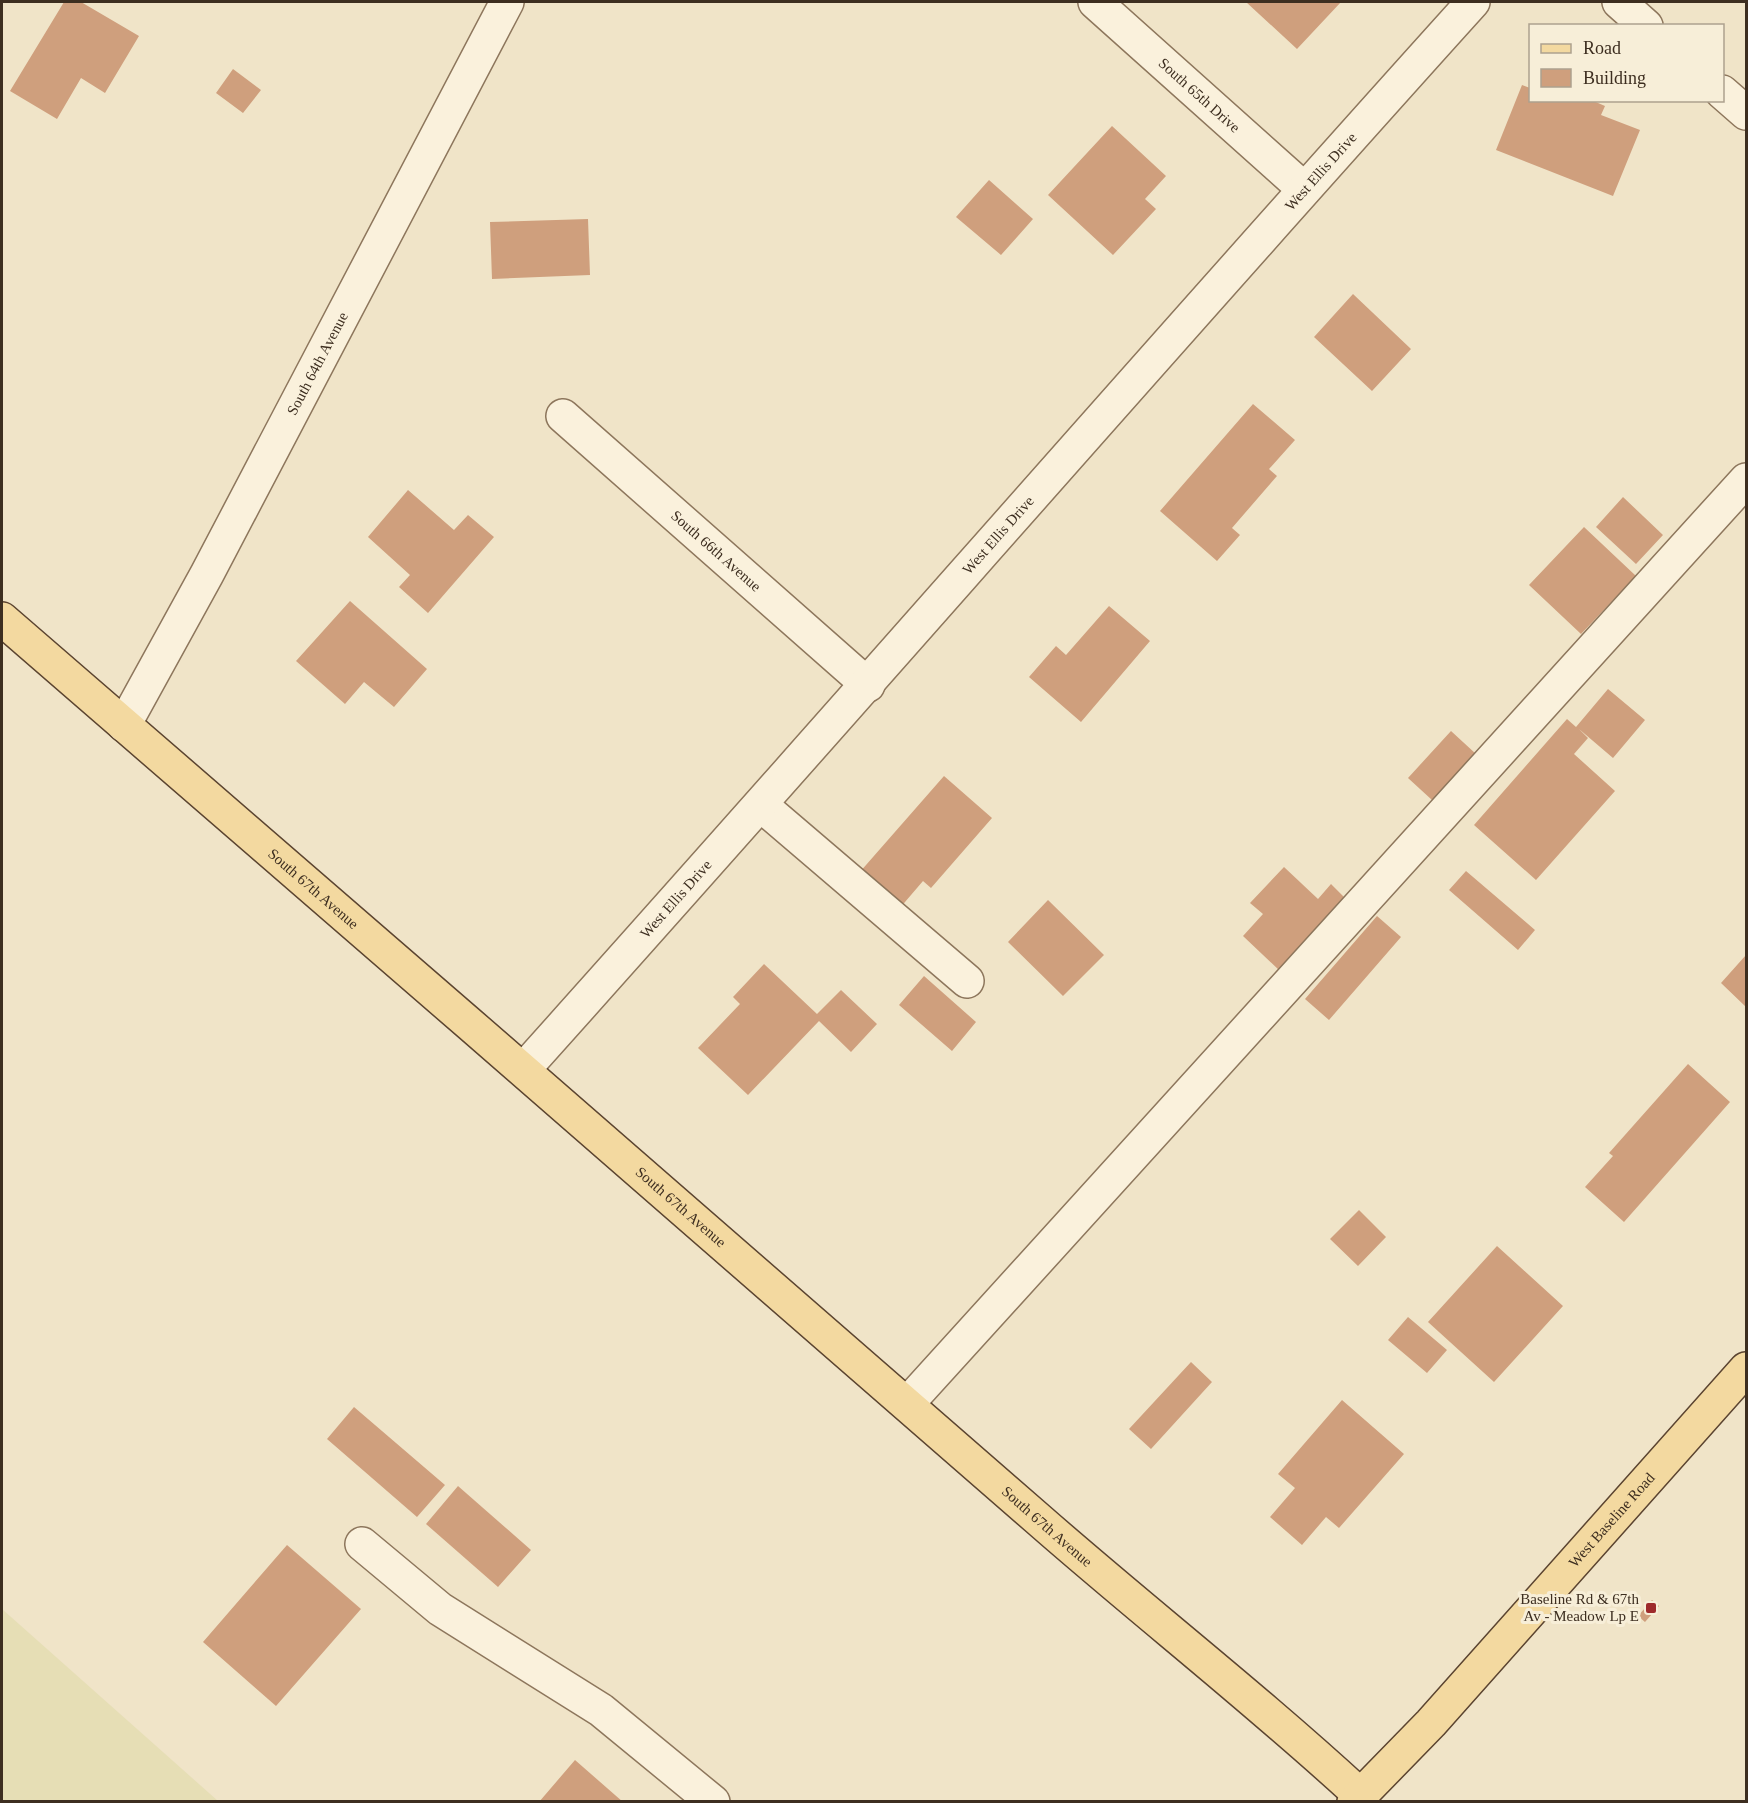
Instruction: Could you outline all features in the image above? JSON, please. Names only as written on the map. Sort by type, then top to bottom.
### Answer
[{"type":"main road","name":"South 67th Avenue","points":[[2,619],[524,1069],[1072,1549],[1286,1726],[1364,1800]]},
{"type":"main road","name":"West Baseline Road","points":[[1364,1800],[1746,1369]]},
{"type":"street","name":"South 64th Avenue","points":[[124,725],[207,574],[507,2]]},
{"type":"street","name":"South 65th Drive","points":[[1095,2],[1304,189]]},
{"type":"street","name":"West Ellis Drive","points":[[524,1069],[868,685],[1304,189],[1473,2]]},
{"type":"street","points":[[1619,2],[1644,24]]},
{"type":"street","points":[[1724,94],[1746,113]]},
{"type":"street","name":"South 66th Avenue","points":[[563,416],[868,685]]},
{"type":"street","points":[[907,1404],[1746,480]]},
{"type":"street","points":[[761,805],[967,981]]},
{"type":"street","points":[[362,1544],[440,1609],[601,1710],[713,1802]]},
{"type":"shaded area","points":[[2,1609],[218,1801],[2,1801]]},
{"type":"building","points":[[64,2],[81,2],[139,36],[105,93],[81,78],[57,119],[10,91]]},
{"type":"building","points":[[1246,2],[1341,2],[1297,49]]},
{"type":"building","points":[[233,69],[261,90],[243,113],[216,93]]},
{"type":"building","points":[[1522,85],[1529,88],[1529,102],[1596,102],[1605,106],[1601,115],[1640,130],[1613,196],[1496,150]]},
{"type":"building","points":[[1112,126],[1166,176],[1145,199],[1156,209],[1113,255],[1048,195]]},
{"type":"building","points":[[989,180],[1033,219],[1001,255],[956,217]]},
{"type":"building","points":[[588,219],[590,275],[492,279],[490,222]]},
{"type":"building","points":[[1353,294],[1411,349],[1372,391],[1314,337]]},
{"type":"building","points":[[1253,404],[1295,440],[1269,469],[1277,476],[1232,528],[1240,535],[1217,561],[1160,511]]},
{"type":"building","points":[[408,490],[454,530],[468,515],[494,537],[428,613],[399,587],[410,575],[368,537]]},
{"type":"building","points":[[1623,497],[1663,535],[1636,564],[1596,527]]},
{"type":"building","points":[[1584,527],[1636,576],[1581,634],[1529,585]]},
{"type":"building","points":[[350,601],[427,669],[394,707],[364,682],[345,704],[296,661]]},
{"type":"building","points":[[1109,606],[1150,641],[1081,722],[1029,677],[1056,646],[1066,655]]},
{"type":"building","points":[[1608,689],[1645,720],[1613,758],[1579,729],[1588,738],[1574,754],[1615,791],[1536,880],[1474,825],[1567,719],[1576,727]]},
{"type":"building","points":[[1451,731],[1476,754],[1432,800],[1408,778]]},
{"type":"building","points":[[944,776],[992,818],[931,888],[923,881],[899,909],[859,873]]},
{"type":"building","points":[[1284,867],[1318,899],[1331,884],[1346,899],[1280,971],[1243,936],[1263,914],[1250,903]]},
{"type":"building","points":[[1466,871],[1535,930],[1518,950],[1449,890]]},
{"type":"building","points":[[1048,900],[1104,955],[1063,996],[1008,942]]},
{"type":"building","points":[[1377,916],[1401,937],[1329,1020],[1305,999]]},
{"type":"building","points":[[1746,955],[1746,1007],[1721,983]]},
{"type":"building","points":[[764,964],[817,1014],[841,990],[877,1024],[851,1052],[819,1021],[748,1095],[698,1048],[740,1004],[733,997]]},
{"type":"building","points":[[924,976],[976,1022],[952,1051],[899,1005]]},
{"type":"building","points":[[1688,1064],[1730,1102],[1624,1222],[1585,1187],[1613,1156],[1609,1153]]},
{"type":"building","points":[[1359,1210],[1386,1237],[1358,1266],[1330,1239]]},
{"type":"building","points":[[1497,1246],[1563,1306],[1494,1382],[1428,1322]]},
{"type":"building","points":[[1408,1317],[1447,1350],[1427,1373],[1388,1340]]},
{"type":"building","points":[[1191,1362],[1212,1382],[1151,1449],[1129,1429]]},
{"type":"building","points":[[1342,1400],[1404,1454],[1339,1528],[1326,1517],[1302,1545],[1270,1517],[1295,1488],[1278,1474]]},
{"type":"building","points":[[354,1407],[445,1485],[417,1517],[327,1439]]},
{"type":"building","points":[[458,1486],[531,1550],[498,1587],[426,1524]]},
{"type":"building","points":[[287,1545],[361,1609],[276,1706],[203,1642]]},
{"type":"building","points":[[1652,1600],[1659,1606],[1645,1622],[1638,1616]]},
{"type":"building","points":[[575,1760],[623,1802],[539,1802]]},
{"type":"place","name":"Baseline Rd & 67th Av - Meadow Lp E","points":[[1651,1608]]}]
